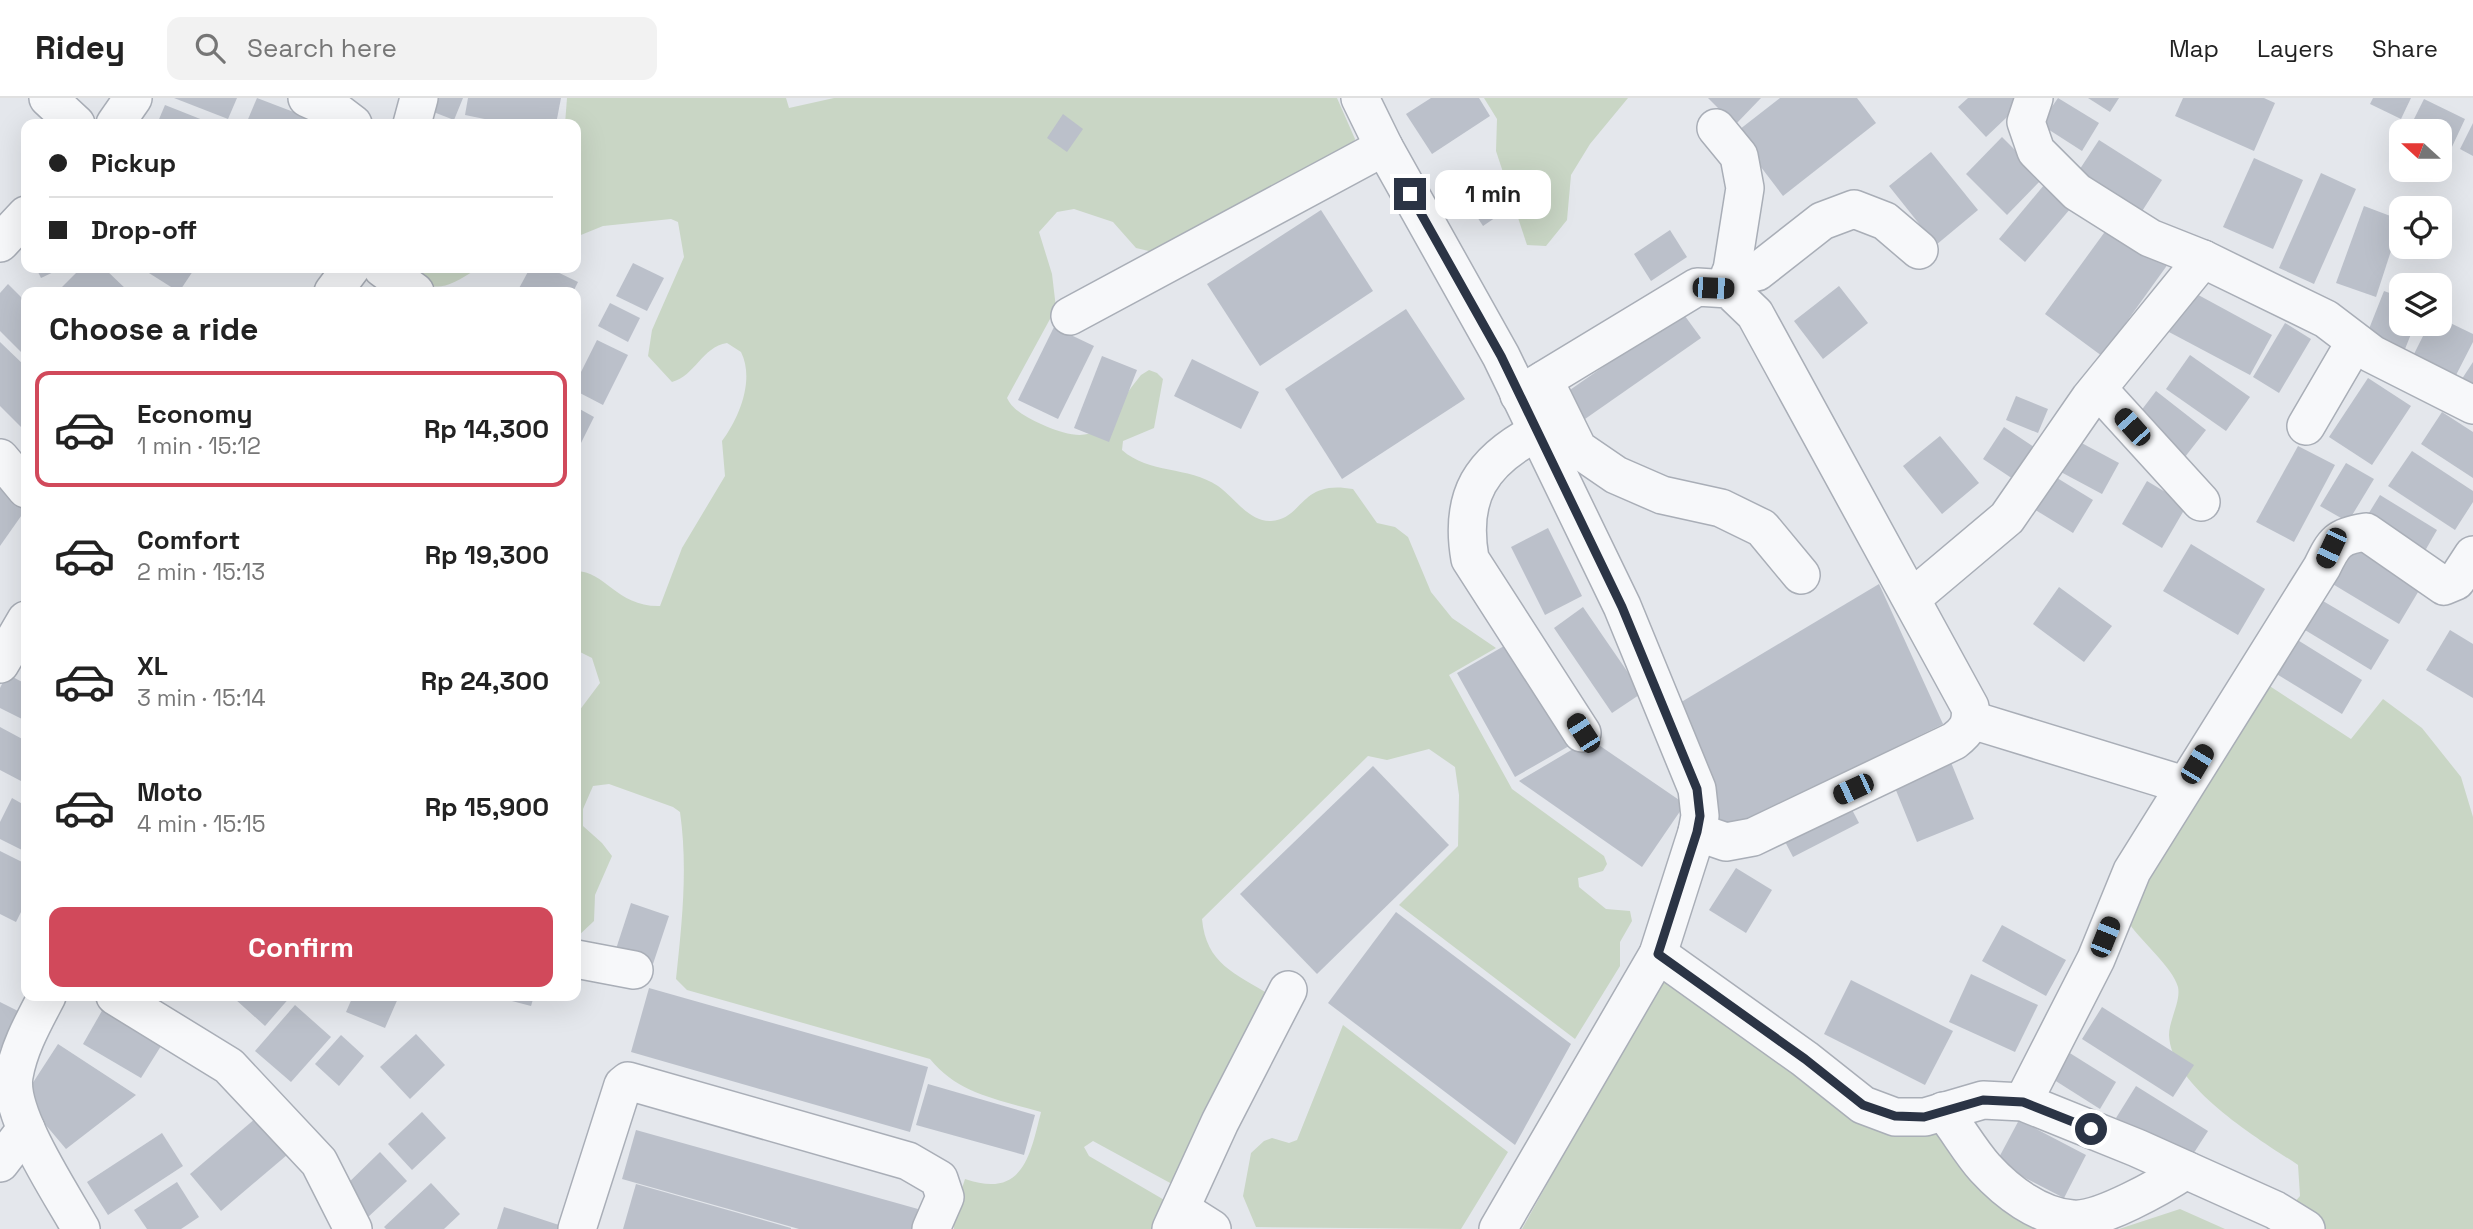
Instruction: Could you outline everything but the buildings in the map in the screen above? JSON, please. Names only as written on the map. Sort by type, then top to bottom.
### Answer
[{"type":"street","points":[[48,98],[71,119]]},
{"type":"street","points":[[118,119],[133,98]]},
{"type":"street","points":[[307,98],[336,111],[346,119]]},
{"type":"street","points":[[413,119],[419,98]]},
{"type":"street","points":[[1360,98],[1384,147],[1531,388],[1578,449],[1616,475],[1662,495],[1721,508],[1762,528],[1801,575]]},
{"type":"street","points":[[2034,98],[2026,122],[2036,150],[2077,192],[2150,237],[2203,259],[2326,319],[2355,342],[2473,405]]},
{"type":"street","points":[[1697,832],[1726,842],[1753,837],[1954,741],[1966,732],[1972,720],[1970,707],[1912,598],[1755,314],[1729,281],[1745,188],[1739,156],[1716,128]]},
{"type":"street","points":[[1070,316],[1384,147]]},
{"type":"street","points":[[1531,388],[1697,287],[1756,272],[1822,221],[1854,209],[1885,222],[1919,250]]},
{"type":"street","points":[[0,243],[21,220]]},
{"type":"street","points":[[1912,598],[2007,518],[2098,389],[2203,259]]},
{"type":"street","points":[[389,273],[408,287]]},
{"type":"street","points":[[2306,426],[2355,342]]},
{"type":"street","points":[[1498,1229],[1658,954],[1700,816],[1697,789],[1622,607],[1537,432],[1531,388]]},
{"type":"street","points":[[2098,389],[2201,502]]},
{"type":"street","points":[[1537,432],[1493,464],[1473,486],[1466,539],[1470,559],[1583,733]]},
{"type":"street","points":[[0,458],[21,483]]},
{"type":"street","points":[[2023,1102],[2096,959],[2132,871],[2322,567],[2331,548],[2342,536],[2366,531],[2444,586],[2456,581],[2473,555]]},
{"type":"street","points":[[0,664],[21,628]]},
{"type":"street","points":[[1972,720],[2184,785]]},
{"type":"street","points":[[1658,954],[1805,1059],[1863,1105],[1895,1116],[1924,1117],[1983,1100],[2023,1102],[2186,1170],[2275,1210],[2306,1229]]},
{"type":"street","points":[[581,960],[634,970]]},
{"type":"street","points":[[1212,1229],[1176,1220],[1220,1122],[1288,990]]},
{"type":"street","points":[[44,1001],[25,1037],[14,1077],[15,1105],[81,1229]]},
{"type":"street","points":[[124,1001],[229,1066],[319,1162],[353,1229]]},
{"type":"street","points":[[577,1229],[623,1085],[628,1082],[908,1161],[939,1179],[945,1197],[931,1229]]},
{"type":"street","points":[[1943,1111],[1983,1165],[2002,1185],[2037,1208],[2073,1219],[2089,1217],[2144,1194],[2186,1170]]},
{"type":"street","points":[[0,1163],[26,1129]]},
{"type":"green space","points":[[567,98],[786,98],[789,108],[834,98],[1337,98],[1355,139],[1351,150],[1153,252],[1136,248],[1113,222],[1074,209],[1057,212],[1039,232],[1052,274],[1056,308],[1007,398],[1026,417],[1041,424],[1078,435],[1091,433],[1110,418],[1141,375],[1149,370],[1163,379],[1154,428],[1123,441],[1122,450],[1133,458],[1206,480],[1218,486],[1256,518],[1263,520],[1282,519],[1312,494],[1322,490],[1335,487],[1353,489],[1377,523],[1395,527],[1408,537],[1431,592],[1452,618],[1496,648],[1449,675],[1512,789],[1604,856],[1607,864],[1603,871],[1578,878],[1579,887],[1606,909],[1630,911],[1632,921],[1620,942],[1620,966],[1575,1039],[1399,905],[1458,846],[1459,795],[1455,767],[1429,749],[1387,760],[1368,756],[1202,919],[1209,947],[1224,966],[1270,995],[1172,1184],[1093,1141],[1084,1147],[1089,1156],[1166,1201],[1161,1229],[954,1229],[954,1213],[965,1179],[984,1184],[1000,1183],[1012,1178],[1021,1170],[1027,1158],[1041,1112],[967,1088],[941,1071],[930,1059],[687,990],[676,979],[684,854],[680,812],[673,807],[609,784],[593,786],[583,809],[583,826],[612,856],[595,895],[594,921],[581,933],[581,708],[600,683],[592,658],[581,652],[581,572],[595,577],[633,601],[660,606],[682,548],[725,476],[722,441],[739,410],[746,386],[746,374],[741,352],[727,343],[711,350],[687,374],[672,382],[648,356],[652,330],[684,257],[678,222],[671,219],[603,226],[581,235],[581,119],[565,119]]},
{"type":"green space","points":[[1484,98],[1628,98],[1590,144],[1571,175],[1567,220],[1546,246],[1527,245],[1496,151],[1497,119]]},
{"type":"green space","points":[[401,273],[470,273],[444,286],[426,285]]},
{"type":"green space","points":[[2265,683],[2351,739],[2383,699],[2422,728],[2461,777],[2473,817],[2473,1229],[2271,1229],[2300,1196],[2298,1165],[2220,1110],[2185,1074],[2174,1054],[2169,1035],[2178,999],[2178,987],[2163,962],[2126,919]]},
{"type":"green space","points":[[1671,978],[1851,1120],[1887,1133],[1940,1128],[1973,1177],[1998,1206],[2030,1224],[2050,1229],[1522,1229],[1661,979]]},
{"type":"green space","points":[[1343,1025],[1508,1152],[1461,1229],[1256,1227],[1243,1196],[1251,1153],[1264,1141],[1272,1138],[1289,1143],[1297,1140]]},
{"type":"green space","points":[[2180,1209],[2225,1229],[2119,1229]]},
{"type":"route","points":[[1410,194],[1501,356],[1622,607],[1697,789],[1700,816],[1697,832],[1658,954],[1805,1059],[1863,1105],[1895,1116],[1924,1117],[1983,1100],[2023,1102],[2091,1129]]}]
